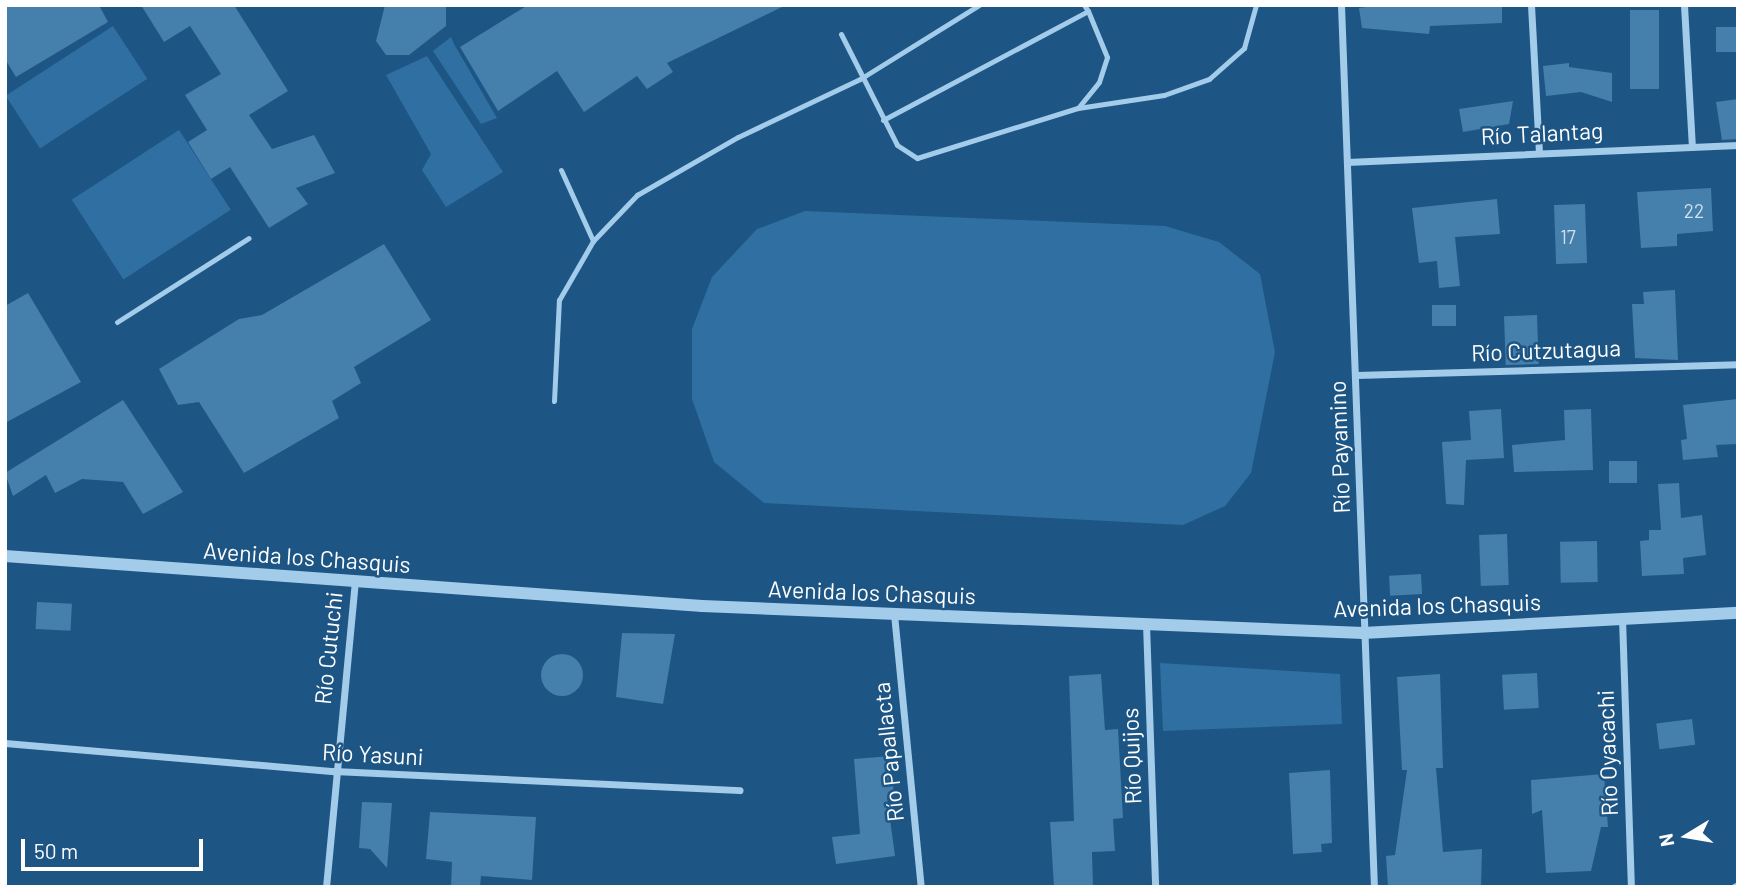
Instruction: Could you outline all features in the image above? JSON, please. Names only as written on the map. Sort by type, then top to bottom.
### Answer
[{"type":"street","name":"Río Payamino","points":[[1341,5],[1374,887]]},
{"type":"street","points":[[1531,5],[1539,152]]},
{"type":"street","points":[[1684,5],[1692,146]]},
{"type":"street","name":"Río Talantag","points":[[1348,162],[1738,145]]},
{"type":"street","name":"Río Cutzutagua","points":[[1356,375],[1738,364]]},
{"type":"street","name":"Avenida los Chasquis","points":[[5,556],[690,605],[1363,633],[1622,617],[1738,613]]},
{"type":"street","name":"Río Cutuchi","points":[[326,887],[334,771],[355,581]]},
{"type":"street","name":"Río Papallacta","points":[[894,614],[921,887]]},
{"type":"street","name":"Río Oyacachi","points":[[1622,617],[1631,887]]},
{"type":"street","name":"Río Quijos","points":[[1146,624],[1155,887]]},
{"type":"street","name":"Río Yasuni","points":[[5,743],[334,771],[740,790]]},
{"type":"lane","points":[[554,401],[558,300],[593,241],[637,195],[738,138],[860,79],[979,5]]},
{"type":"lane","points":[[841,34],[860,79],[883,120],[905,154],[917,158],[1078,108],[1164,95],[1209,79],[1244,48],[1256,5]]},
{"type":"lane","points":[[883,120],[1086,8],[1107,57],[1099,82],[1078,108]]},
{"type":"lane","points":[[561,170],[593,241]]},
{"type":"lane","points":[[117,322],[249,238]]},
{"type":"shaded area","points":[[113,26],[147,79],[40,149],[6,96]]},
{"type":"shaded area","points":[[451,37],[497,118],[481,124],[433,51]]},
{"type":"shaded area","points":[[427,56],[503,172],[446,207],[422,170],[431,154],[386,75]]},
{"type":"shaded area","points":[[179,130],[231,210],[123,279],[72,200]]},
{"type":"shaded area","points":[[805,211],[1165,226],[1219,242],[1260,274],[1275,352],[1251,473],[1225,506],[1183,525],[764,503],[714,462],[692,399],[692,329],[712,277],[757,229]]},
{"type":"shaded area","points":[[1160,663],[1340,674],[1342,724],[1163,731]]},
{"type":"building","points":[[5,5],[99,5],[108,22],[16,77],[5,59]]},
{"type":"building","points":[[141,5],[234,5],[288,91],[249,115],[272,149],[314,135],[335,173],[296,188],[308,204],[269,228],[230,167],[211,179],[188,142],[207,130],[185,95],[221,74],[190,26],[164,42]]},
{"type":"building","points":[[385,5],[446,5],[446,26],[409,55],[386,55],[376,41]]},
{"type":"building","points":[[528,5],[786,5],[667,63],[673,72],[647,89],[637,76],[584,112],[557,71],[498,111],[460,47]]},
{"type":"building","points":[[1380,5],[1502,5],[1502,23],[1430,26],[1429,34],[1362,28],[1359,8]]},
{"type":"building","points":[[1630,10],[1659,10],[1659,89],[1630,89]]},
{"type":"building","points":[[1716,27],[1738,27],[1738,52],[1716,52]]},
{"type":"building","points":[[1569,63],[1569,67],[1612,73],[1612,102],[1581,92],[1546,96],[1543,66]]},
{"type":"building","points":[[1738,99],[1738,139],[1722,140],[1716,102]]},
{"type":"building","points":[[1513,101],[1509,124],[1463,132],[1459,109]]},
{"type":"building","points":[[1711,188],[1713,231],[1677,234],[1677,246],[1641,248],[1637,192]]},
{"type":"building","points":[[1497,199],[1500,234],[1455,237],[1460,286],[1439,288],[1437,261],[1419,263],[1412,208]]},
{"type":"building","points":[[1585,204],[1587,263],[1556,264],[1554,205]]},
{"type":"building","points":[[384,244],[431,320],[354,367],[361,383],[332,401],[339,418],[244,473],[199,402],[178,405],[159,369],[239,319],[262,315]]},
{"type":"building","points":[[1675,290],[1678,360],[1635,358],[1632,304],[1644,304],[1643,292]]},
{"type":"building","points":[[28,293],[81,382],[5,423],[5,306]]},
{"type":"building","points":[[1432,305],[1456,305],[1456,326],[1432,326]]},
{"type":"building","points":[[1537,315],[1539,364],[1506,365],[1504,316]]},
{"type":"building","points":[[1738,399],[1738,444],[1716,445],[1718,457],[1683,460],[1681,440],[1687,439],[1683,405]]},
{"type":"building","points":[[123,400],[183,492],[143,514],[123,482],[82,479],[55,493],[46,475],[13,496],[5,473]]},
{"type":"building","points":[[1501,409],[1504,458],[1466,460],[1464,505],[1446,504],[1442,442],[1471,440],[1469,411]]},
{"type":"building","points":[[1591,409],[1593,470],[1514,472],[1512,445],[1565,440],[1564,410]]},
{"type":"building","points":[[1609,461],[1637,461],[1637,483],[1609,483]]},
{"type":"building","points":[[1679,483],[1681,518],[1702,515],[1706,555],[1683,558],[1684,574],[1642,576],[1640,541],[1649,540],[1649,530],[1661,530],[1658,484]]},
{"type":"building","points":[[1507,534],[1509,585],[1481,586],[1479,535]]},
{"type":"building","points":[[1597,541],[1598,582],[1561,583],[1560,542]]},
{"type":"building","points":[[1421,574],[1422,594],[1390,596],[1389,576]]},
{"type":"building","points":[[37,602],[72,604],[71,631],[36,629]]},
{"type":"building","points":[[622,633],[675,634],[663,704],[616,697]]},
{"type":"building","points":[[562,654],[577,660],[583,675],[577,690],[562,696],[547,690],[541,675],[547,660]]},
{"type":"building","points":[[1537,673],[1539,708],[1504,710],[1502,675]]},
{"type":"building","points":[[1101,674],[1105,730],[1118,729],[1123,818],[1113,819],[1115,851],[1092,852],[1093,887],[1054,887],[1050,822],[1074,821],[1069,676]]},
{"type":"building","points":[[1440,674],[1443,768],[1436,768],[1443,852],[1482,849],[1481,887],[1388,887],[1386,856],[1395,855],[1407,770],[1402,770],[1397,677]]},
{"type":"building","points":[[1692,719],[1695,745],[1659,749],[1656,723]]},
{"type":"building","points":[[891,756],[894,797],[887,797],[895,856],[836,864],[832,837],[860,834],[854,759]]},
{"type":"building","points":[[1330,770],[1332,843],[1321,844],[1322,852],[1293,854],[1289,773]]},
{"type":"building","points":[[1604,774],[1608,827],[1601,827],[1591,871],[1546,873],[1542,810],[1532,814],[1531,780]]},
{"type":"building","points":[[362,802],[392,803],[387,868],[370,849],[359,848]]},
{"type":"building","points":[[430,812],[536,817],[532,880],[481,876],[480,887],[451,887],[452,862],[426,859]]}]
